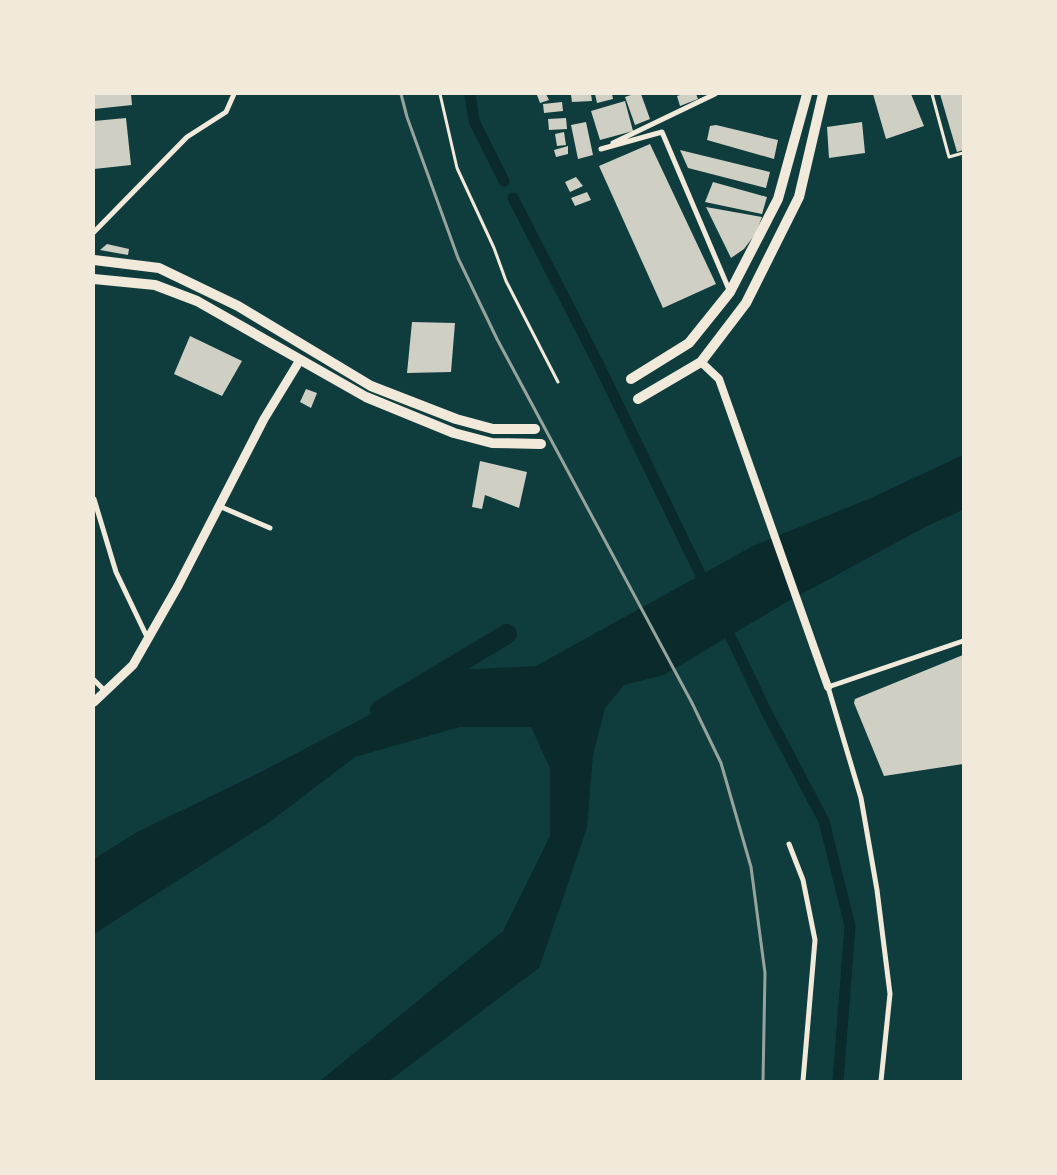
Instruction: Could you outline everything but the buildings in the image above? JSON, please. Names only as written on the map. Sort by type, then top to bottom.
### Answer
[{"type":"main road","points":[[631,379],[689,343],[730,292],[778,199],[808,94]]},
{"type":"main road","points":[[638,399],[700,362],[746,303],[798,197],[823,94]]},
{"type":"main road","points":[[94,260],[159,268],[238,306],[371,386],[456,419],[493,429],[536,429]]},
{"type":"main road","points":[[94,279],[155,285],[197,301],[366,397],[454,432],[492,443],[541,444]]},
{"type":"main road","points":[[94,702],[133,665],[178,586],[264,419],[300,360]]},
{"type":"street","points":[[94,232],[187,137],[226,112],[234,94]]},
{"type":"street","points":[[715,94],[601,149],[662,132],[730,292]]},
{"type":"street","points":[[300,360],[310,349]]},
{"type":"street","points":[[700,362],[719,379],[818,657],[861,798],[877,890],[890,994],[881,1081]]},
{"type":"street","points":[[94,499],[116,572],[148,639]]},
{"type":"street","points":[[219,506],[270,528]]},
{"type":"street","points":[[828,687],[963,641]]},
{"type":"street","points":[[94,680],[106,691]]},
{"type":"street","points":[[789,844],[802,880],[815,940],[803,1081]]},
{"type":"lane","points":[[440,94],[457,168],[494,248],[506,281],[558,382]]},
{"type":"lane","points":[[932,94],[949,157],[963,153]]},
{"type":"water","points":[[963,455],[963,510],[927,526],[785,603],[664,675],[624,685],[605,708],[593,755],[587,828],[539,968],[389,1081],[320,1081],[503,931],[550,836],[550,768],[531,727],[460,727],[355,757],[271,821],[94,934],[94,859],[137,832],[255,775],[455,670],[536,666],[753,546],[871,498]]},
{"type":"waterway","points":[[470,94],[474,121],[504,181]]},
{"type":"waterway","points":[[513,198],[597,361],[707,588]]},
{"type":"waterway","points":[[724,623],[767,713],[824,821],[850,926],[838,1081]]},
{"type":"waterway","points":[[380,710],[507,634]]},
{"type":"railway","points":[[401,94],[407,117],[458,258],[497,339],[692,703],[721,763],[751,867],[765,973],[763,1081]]}]
